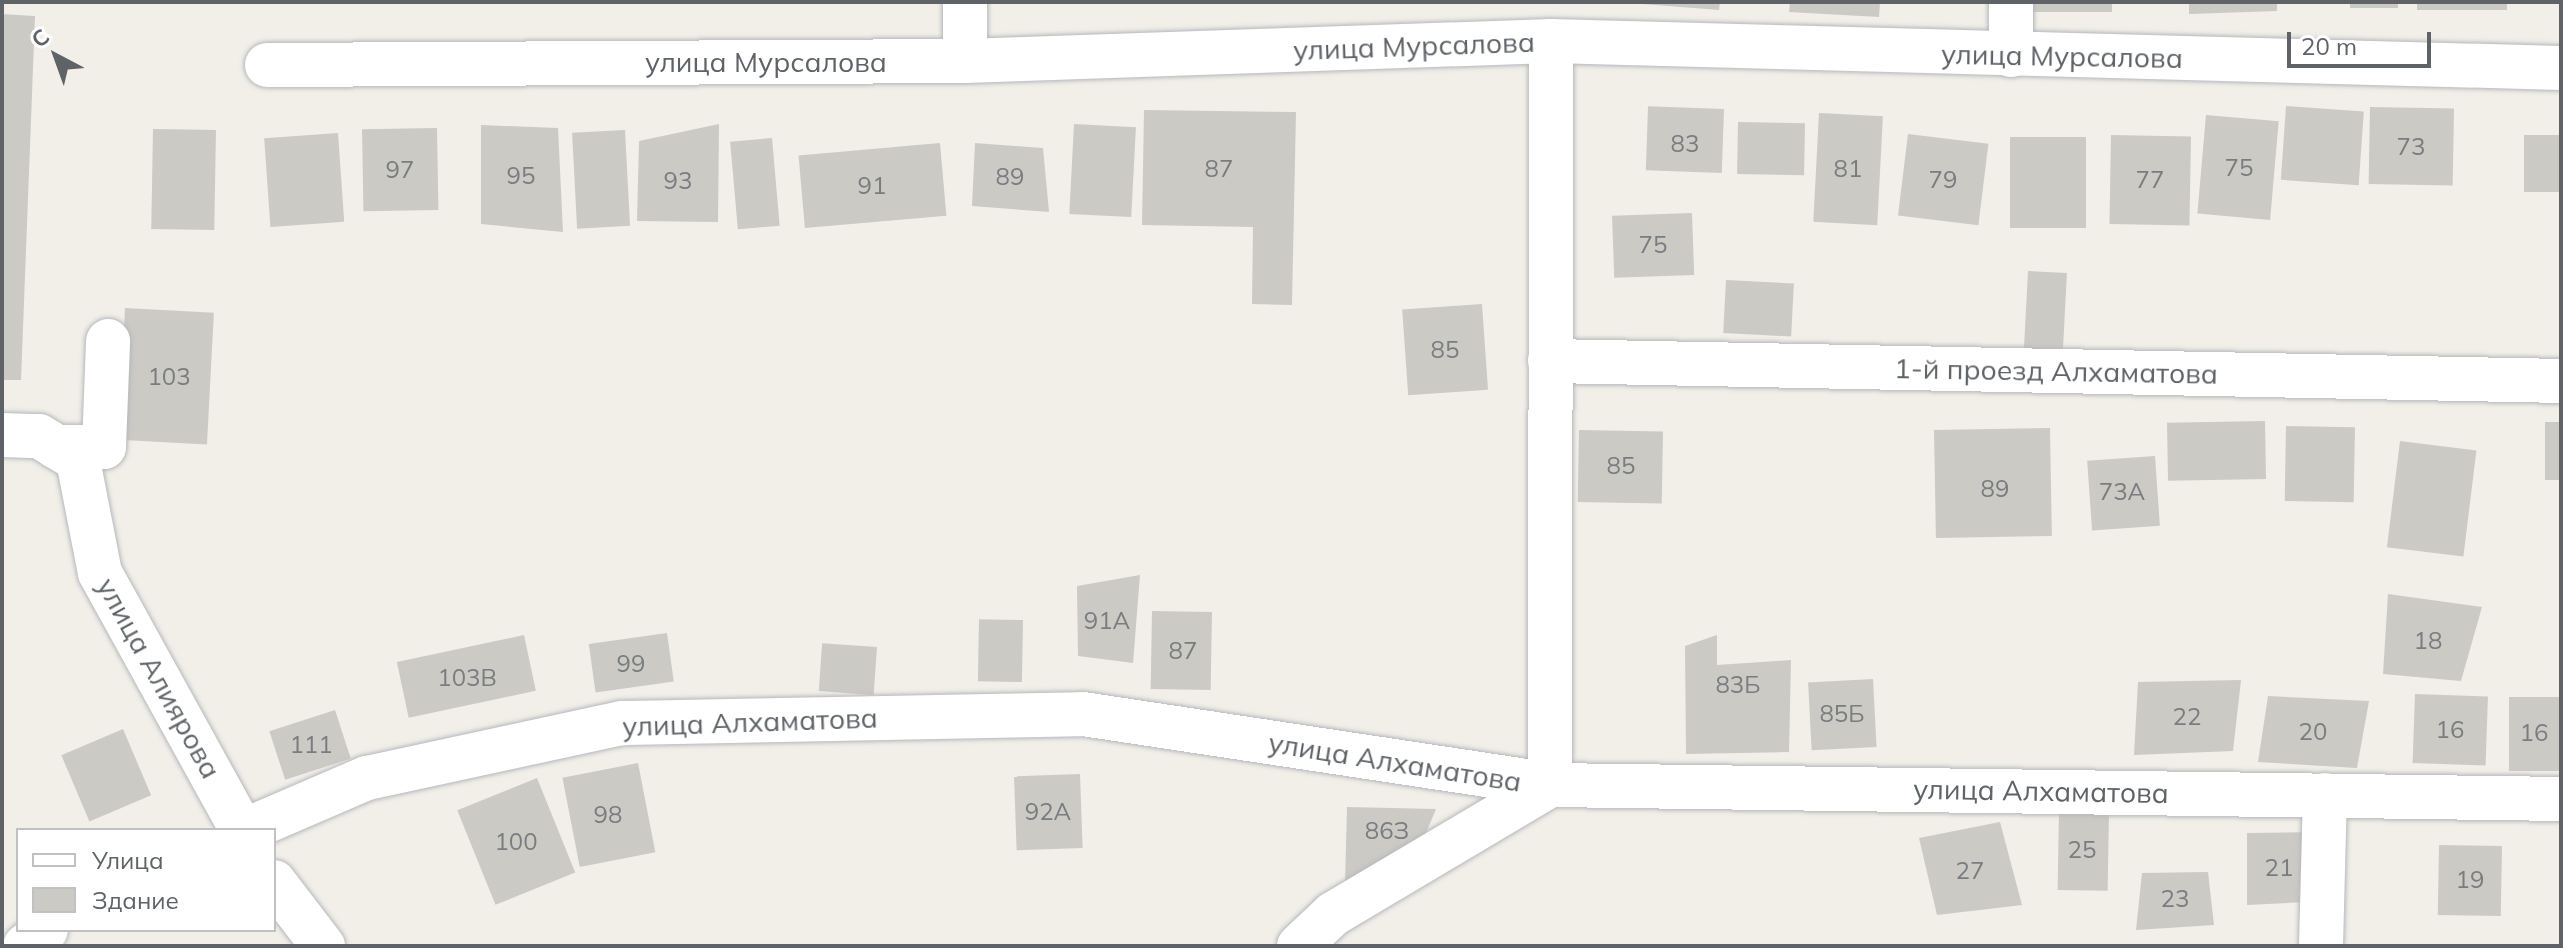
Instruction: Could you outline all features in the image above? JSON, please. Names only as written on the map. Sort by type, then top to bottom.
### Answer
[{"type":"street","points":[[965,2],[965,61]]},
{"type":"street","points":[[2011,2],[2011,55]]},
{"type":"street","points":[[1299,946],[1333,914],[1550,785],[1551,41]]},
{"type":"street","name":"улица Мурсалова","points":[[267,65],[965,61],[1551,41],[2561,68]]},
{"type":"street","points":[[2,435],[39,436],[56,447],[104,447],[108,341]]},
{"type":"street","name":"1-й проезд Алхаматова","points":[[1550,361],[2561,381]]},
{"type":"street","name":"улица Алиярова","points":[[56,447],[78,460],[100,573],[243,828]]},
{"type":"street","name":"улица Алхаматова","points":[[249,828],[367,778],[622,723],[1083,714],[1550,785],[2561,799]]},
{"type":"street","points":[[2321,946],[2325,795]]},
{"type":"street","points":[[276,885],[323,946]]},
{"type":"street","points":[[25,946],[43,932]]},
{"type":"building","points":[[1617,2],[1720,2],[1719,10]]},
{"type":"building","points":[[1790,2],[1880,2],[1879,17],[1789,12]]},
{"type":"building","points":[[2028,2],[2112,2],[2112,12],[2028,12]]},
{"type":"building","points":[[2189,2],[2277,2],[2277,11],[2189,14]]},
{"type":"building","points":[[2350,2],[2398,2],[2398,8],[2350,8]]},
{"type":"building","points":[[2417,2],[2507,2],[2507,10],[2417,10]]},
{"type":"building","points":[[2,14],[35,16],[21,380],[2,380]]},
{"type":"building","points":[[1648,106],[1724,109],[1722,173],[1646,170]]},
{"type":"building","points":[[2286,106],[2364,111],[2359,185],[2281,180]]},
{"type":"building","points":[[2370,107],[2454,108],[2453,185],[2369,184]]},
{"type":"building","points":[[1144,110],[1296,112],[1292,305],[1252,304],[1253,227],[1142,225]]},
{"type":"building","points":[[1819,113],[1883,116],[1877,225],[1813,222]]},
{"type":"building","points":[[2206,115],[2279,121],[2270,220],[2197,214]]},
{"type":"building","points":[[1738,122],[1805,123],[1804,175],[1737,174]]},
{"type":"building","points":[[719,124],[718,222],[637,221],[639,141]]},
{"type":"building","points":[[1074,124],[1136,127],[1131,217],[1069,214]]},
{"type":"building","points":[[481,125],[558,128],[563,232],[481,224]]},
{"type":"building","points":[[437,128],[438,210],[363,211],[362,129]]},
{"type":"building","points":[[153,129],[216,130],[214,230],[151,229]]},
{"type":"building","points":[[625,130],[630,226],[577,229],[572,133]]},
{"type":"building","points":[[338,133],[344,222],[270,227],[264,138]]},
{"type":"building","points":[[1908,134],[1988,144],[1978,225],[1898,215]]},
{"type":"building","points":[[2111,135],[2191,136],[2189,225],[2109,224]]},
{"type":"building","points":[[2524,135],[2561,135],[2561,192],[2524,192]]},
{"type":"building","points":[[2010,137],[2086,137],[2086,228],[2010,228]]},
{"type":"building","points":[[772,138],[780,226],[738,229],[730,142]]},
{"type":"building","points":[[940,143],[946,216],[805,228],[799,155]]},
{"type":"building","points":[[975,143],[1043,148],[1049,212],[972,206]]},
{"type":"building","points":[[1692,213],[1694,275],[1614,278],[1612,216]]},
{"type":"building","points":[[2028,271],[2067,273],[2062,358],[2024,356]]},
{"type":"building","points":[[1726,280],[1794,284],[1791,336],[1723,333]]},
{"type":"building","points":[[1482,304],[1488,390],[1408,395],[1402,310]]},
{"type":"building","points":[[125,308],[214,313],[207,444],[118,440]]},
{"type":"building","points":[[2265,421],[2266,479],[2168,481],[2167,423]]},
{"type":"building","points":[[2545,422],[2561,422],[2561,480],[2545,480]]},
{"type":"building","points":[[2286,426],[2355,427],[2354,502],[2285,501]]},
{"type":"building","points":[[2050,428],[2052,536],[1936,538],[1934,430]]},
{"type":"building","points":[[1579,430],[1663,431],[1662,503],[1578,502]]},
{"type":"building","points":[[2400,441],[2476,450],[2463,557],[2387,547]]},
{"type":"building","points":[[2155,456],[2160,526],[2092,531],[2087,461]]},
{"type":"building","points":[[1140,575],[1133,663],[1078,656],[1077,586]]},
{"type":"building","points":[[2388,594],[2482,607],[2461,681],[2383,674]]},
{"type":"building","points":[[1152,611],[1212,612],[1211,690],[1151,689]]},
{"type":"building","points":[[979,619],[1023,620],[1022,682],[978,681]]},
{"type":"building","points":[[667,633],[674,682],[596,693],[589,644]]},
{"type":"building","points":[[524,635],[536,691],[409,718],[397,662]]},
{"type":"building","points":[[1717,635],[1717,665],[1791,660],[1789,752],[1686,754],[1685,646]]},
{"type":"building","points":[[822,643],[877,647],[874,695],[819,691]]},
{"type":"building","points":[[1873,679],[1877,747],[1812,750],[1808,682]]},
{"type":"building","points":[[2241,680],[2233,751],[2134,755],[2138,682]]},
{"type":"building","points":[[2415,694],[2488,697],[2486,766],[2413,763]]},
{"type":"building","points":[[2268,696],[2369,701],[2357,768],[2258,762]]},
{"type":"building","points":[[2509,697],[2561,697],[2561,771],[2509,771]]},
{"type":"building","points":[[335,710],[351,759],[285,780],[269,731]]},
{"type":"building","points":[[123,729],[151,795],[89,821],[61,755]]},
{"type":"building","points":[[638,763],[655,852],[580,867],[562,778]]},
{"type":"building","points":[[1080,774],[1083,848],[1017,850],[1014,776]]},
{"type":"building","points":[[537,778],[575,873],[495,905],[457,810]]},
{"type":"building","points":[[1347,807],[1436,809],[1418,852],[1345,884]]},
{"type":"building","points":[[2059,811],[2109,812],[2108,891],[2058,890]]},
{"type":"building","points":[[2000,822],[2022,905],[1937,915],[1919,838]]},
{"type":"building","points":[[2315,832],[2307,902],[2247,905],[2247,833]]},
{"type":"building","points":[[2439,845],[2502,846],[2501,916],[2438,915]]},
{"type":"building","points":[[2208,872],[2214,925],[2136,930],[2142,873]]}]
